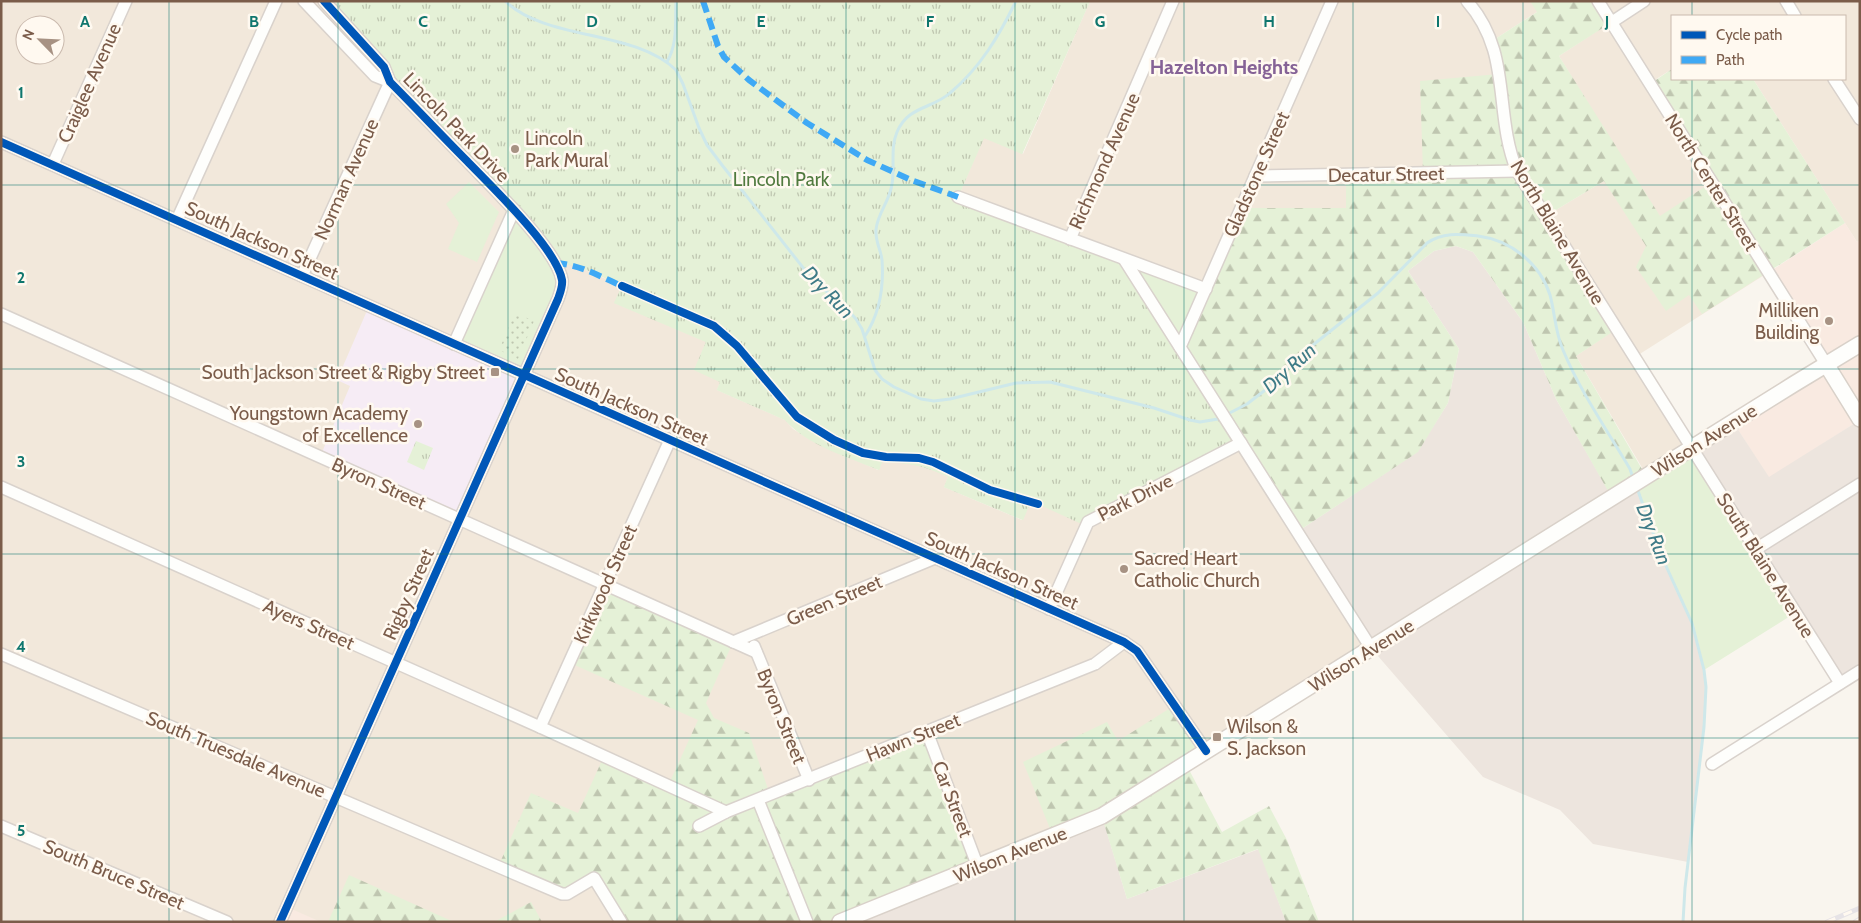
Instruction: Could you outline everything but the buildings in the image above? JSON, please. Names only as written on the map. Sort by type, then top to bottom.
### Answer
[{"type":"main road","name":"Wilson Avenue","points":[[840,922],[1102,816],[1860,344]]},
{"type":"main road","points":[[1826,364],[1860,419]]},
{"type":"street","name":"Craiglee Avenue","points":[[53,164],[126,1]]},
{"type":"street","points":[[177,220],[276,1]]},
{"type":"street","name":"Lincoln Park Drive","points":[[304,1],[375,76],[390,82]]},
{"type":"street","name":"Lincoln Park Drive","points":[[324,1],[384,67],[390,82],[514,210],[550,255],[562,279]]},
{"type":"street","name":"Richmond Avenue","points":[[1070,239],[1173,1]]},
{"type":"street","name":"Gladstone Street","points":[[1180,347],[1332,1]]},
{"type":"street","name":"North Blaine Avenue","points":[[1467,1],[1481,18],[1492,41],[1497,60],[1508,145],[1517,171],[1692,448]]},
{"type":"street","name":"North Center Street","points":[[1598,1],[1826,364]]},
{"type":"street","points":[[1612,22],[1644,1]]},
{"type":"street","points":[[1786,1],[1794,15]]},
{"type":"street","points":[[1835,80],[1860,119]]},
{"type":"street","name":"Norman Avenue","points":[[302,276],[390,82]]},
{"type":"street","name":"South Jackson Street","points":[[1,142],[1124,642],[1137,651],[1206,751]]},
{"type":"street","name":"Decatur Street","points":[[1255,176],[1517,171]]},
{"type":"street","points":[[958,197],[1206,289]]},
{"type":"street","points":[[454,344],[514,210]]},
{"type":"street","points":[[1124,259],[1371,648]]},
{"type":"street","name":"Rigby Street","points":[[280,922],[524,376],[558,298],[562,279]]},
{"type":"street","name":"Byron Street","points":[[1,314],[756,652]]},
{"type":"street","name":"Kirkwood Street","points":[[540,727],[670,440]]},
{"type":"street","name":"Park Drive","points":[[1049,609],[1088,522],[1241,443]]},
{"type":"street","name":"South Blaine Avenue","points":[[1692,448],[1840,683]]},
{"type":"street","points":[[1756,549],[1860,484]]},
{"type":"street","name":"Ayers Street","points":[[1,487],[726,812]]},
{"type":"street","name":"Green Street","points":[[733,642],[934,558]]},
{"type":"street","name":"Byron Street","points":[[749,635],[808,780]]},
{"type":"street","name":"Hawn Street","points":[[699,826],[726,812],[1094,664],[1124,642]]},
{"type":"street","name":"South Truesdale Avenue","points":[[1,654],[336,796],[553,891],[567,894],[594,878],[621,922]]},
{"type":"street","points":[[1712,764],[1860,671]]},
{"type":"street","name":"Car Street","points":[[927,732],[978,867]]},
{"type":"street","points":[[758,800],[807,922]]},
{"type":"street","name":"South Bruce Street","points":[[1,826],[227,922]]},
{"type":"shaded area","points":[[1,1],[324,1],[555,263],[581,268],[622,286],[615,303],[707,342],[720,383],[717,390],[785,420],[793,429],[811,440],[878,470],[882,462],[909,463],[932,469],[948,477],[944,487],[1022,520],[1031,501],[1042,505],[1241,443],[1371,648],[1230,737],[978,867],[621,922],[1,922]]},
{"type":"shaded area","points":[[1090,1],[1554,1],[1492,41],[1499,74],[1423,173],[1346,208],[1241,208],[1206,289],[958,197],[984,137],[1023,154]]},
{"type":"shaded area","points":[[1598,1],[1860,1],[1860,240],[1857,242],[1754,80],[1846,80],[1846,15],[1671,15],[1671,70],[1650,83],[1769,272],[1635,357],[1692,448],[1647,476],[1576,356],[1616,329],[1546,216],[1627,167],[1559,56],[1611,22]]},
{"type":"shaded area","points":[[1845,223],[1857,242],[1860,240],[1860,420],[1769,478],[1733,422],[1826,364],[1769,272]]},
{"type":"shaded area","points":[[1456,246],[1473,252],[1523,322],[1556,399],[1612,497],[1636,483],[1661,555],[1692,623],[1704,670],[1706,687],[1704,727],[1688,862],[1593,844],[1560,810],[1483,777],[1371,648],[1297,532],[1417,452],[1448,403],[1459,349],[1408,271],[1434,251]]},
{"type":"shaded area","name":"Youngstown Academy of Excellence","points":[[369,306],[524,376],[460,519],[320,457],[350,386],[337,380]]},
{"type":"shaded area","points":[[1860,420],[1860,671],[1840,683],[1692,448],[1733,422],[1769,477]]},
{"type":"shaded area","points":[[1102,816],[1127,899],[1259,849],[1286,922],[840,922]]},
{"type":"shaded area","points":[[287,907],[321,922],[280,922]]},
{"type":"green space","name":"Lincoln Park","points":[[324,1],[1090,1],[1022,154],[984,138],[958,197],[1124,259],[1241,443],[1086,526],[1031,501],[1023,520],[944,487],[948,477],[924,467],[882,462],[879,470],[829,450],[805,437],[785,420],[717,390],[720,382],[694,370],[706,342],[614,303],[622,286],[581,268],[555,263],[390,82]]},
{"type":"green space","points":[[760,1],[1090,1],[1022,154],[984,138],[958,197],[1180,347],[1241,208],[1346,208],[1346,174],[1423,173],[1420,81],[1499,74],[1492,41],[1537,12],[1530,1],[1598,1],[1612,22],[1559,56],[1660,216],[1712,182],[1650,84],[1671,70],[1671,80],[1754,80],[1845,223],[1702,314],[1689,295],[1666,311],[1636,267],[1646,246],[1604,181],[1546,216],[1617,329],[1576,356],[1646,476],[1612,498],[1556,399],[1523,322],[1473,252],[1456,246],[1434,251],[1408,271],[1459,349],[1448,403],[1418,452],[1297,532],[1241,443],[1042,505],[1031,501],[1023,520],[944,487],[948,477],[924,467],[882,462],[879,470],[817,444],[794,429],[785,420],[717,390],[720,382],[694,370],[706,342],[614,303],[622,286],[581,268],[555,263]]},
{"type":"green space","points":[[469,182],[499,212],[477,262],[448,249],[459,223],[446,204]]},
{"type":"green space","points":[[514,210],[562,279],[524,376],[454,344]]},
{"type":"green space","points":[[1124,259],[1206,289],[1180,347]]},
{"type":"green space","points":[[515,313],[534,321],[518,359],[499,350]]},
{"type":"green space","points":[[416,441],[433,448],[424,470],[407,462]]},
{"type":"green space","points":[[1692,448],[1795,613],[1704,670],[1692,623],[1661,555],[1636,483]]},
{"type":"green space","points":[[605,585],[733,642],[706,703],[714,718],[749,733],[770,795],[927,732],[978,867],[840,922],[621,922],[594,878],[567,894],[498,867],[531,793],[578,813],[604,756],[668,786],[698,720],[570,663]]},
{"type":"green space","points":[[1175,705],[1206,751],[1186,764],[1222,832],[1269,806],[1287,840],[1319,922],[1286,922],[1258,849],[1127,899],[1102,817],[1053,836],[1023,762],[1107,722],[1118,741]]},
{"type":"green space","points":[[349,875],[454,922],[328,922]]},
{"type":"green space","points":[[531,902],[542,922],[494,922]]},
{"type":"waterway","name":"Dry Run","points":[[505,1],[523,14],[543,23],[637,48],[658,57],[676,70],[707,145],[812,279],[856,319],[862,329],[875,370],[882,379],[894,387],[921,399],[934,401],[950,399],[1016,383],[1050,382],[1154,408],[1190,420],[1200,422],[1218,419],[1247,404],[1264,391],[1303,353],[1378,293],[1427,243],[1445,235],[1478,236],[1490,238],[1512,248],[1531,263],[1539,273],[1550,295],[1558,336],[1563,350],[1586,395],[1630,469],[1633,478]]},
{"type":"waterway","points":[[667,62],[673,47],[676,25],[676,1]]},
{"type":"waterway","points":[[865,336],[880,300],[882,260],[876,238],[876,230],[891,190],[893,151],[897,132],[907,117],[943,98],[971,73],[996,39],[1016,1]]},
{"type":"waterway","name":"Dry Run","points":[[1637,488],[1661,555],[1692,623],[1704,670],[1706,687],[1704,727],[1685,888],[1683,922]]},
{"type":"railway","points":[[1827,922],[1860,908]]},
{"type":"railway","points":[[1855,922],[1860,919]]},
{"type":"marked path","points":[[703,1],[718,46],[724,57],[749,80],[807,123],[867,160],[911,180],[958,197]]},
{"type":"marked path","points":[[555,263],[581,268],[622,286]]},
{"type":"cycle path","points":[[280,922],[558,299],[562,282],[557,267],[536,235],[506,201],[390,82],[384,67],[324,1]]},
{"type":"cycle path","points":[[1,142],[1124,642],[1137,651],[1206,751]]},
{"type":"cycle path","points":[[622,286],[714,326],[737,346],[797,417],[834,440],[863,453],[886,457],[919,458],[933,462],[990,490],[1038,504]]},
{"type":"place","name":"Lincoln Park Mural","points":[[515,149]]},
{"type":"place","name":"Milliken Building","points":[[1829,321]]},
{"type":"place","name":"South Jackson Street & Rigby Street","points":[[495,372]]},
{"type":"place","name":"Youngstown Academy of Excellence","points":[[418,424]]},
{"type":"place","name":"Sacred Heart Catholic Church","points":[[1124,569]]},
{"type":"place","name":"Wilson & S. Jackson","points":[[1217,737]]},
{"type":"district","name":"Hazelton Heights","points":[[1224,67]]}]
